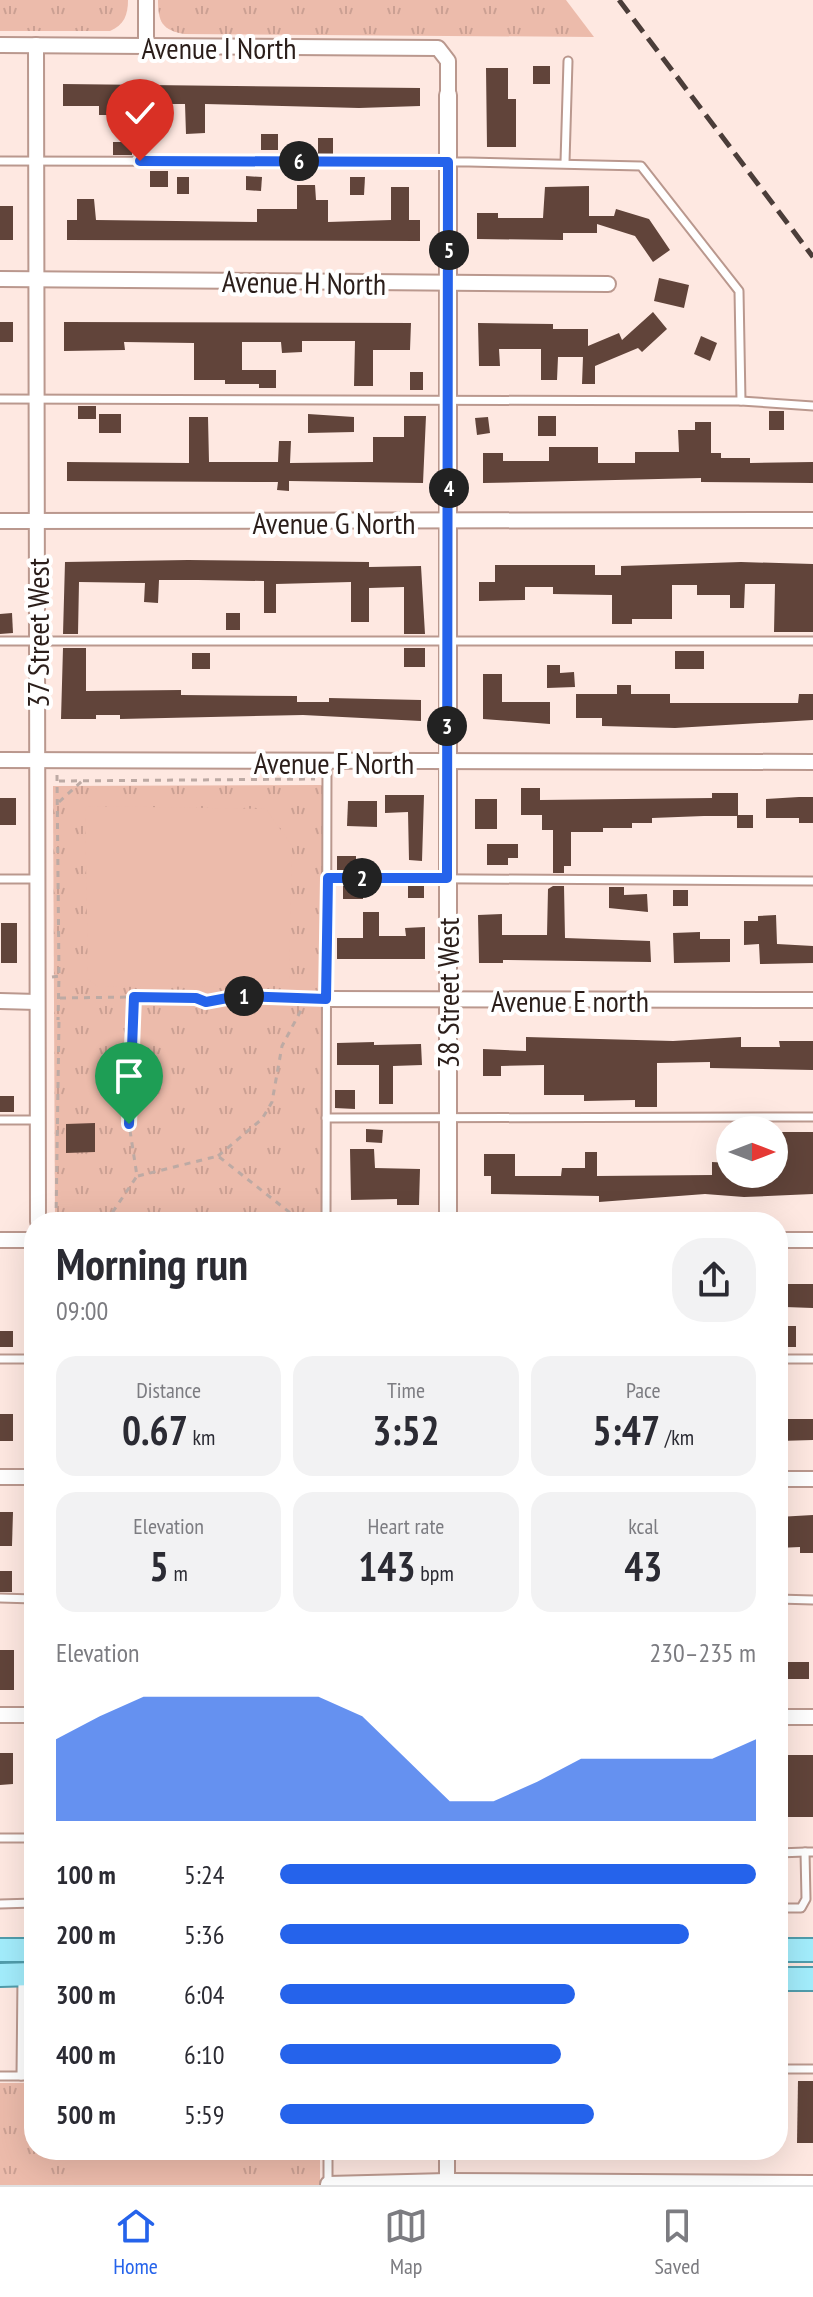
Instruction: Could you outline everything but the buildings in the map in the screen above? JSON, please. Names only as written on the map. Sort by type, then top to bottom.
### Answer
[{"type":"main road","points":[[0,1950],[24,1950]]},
{"type":"main road","points":[[788,1950],[813,1950]]},
{"type":"main road","points":[[788,1979],[813,1979]]},
{"type":"street","points":[[146,0],[146,46]]},
{"type":"street","name":"Avenue I North","points":[[0,45],[438,48]]},
{"type":"street","name":"37 Street West","points":[[36,45],[38,641],[35,1120],[38,1212]]},
{"type":"street","name":"38 Street West","points":[[438,48],[448,61],[450,284],[448,1212]]},
{"type":"street","name":"Avenue H North","points":[[0,279],[608,284]]},
{"type":"street","name":"Avenue G North","points":[[0,521],[813,520]]},
{"type":"street","name":"Avenue F North","points":[[0,760],[813,762]]},
{"type":"street","name":"Avenue E north","points":[[326,999],[813,1000]]},
{"type":"street","points":[[0,1001],[37,1002]]},
{"type":"street","points":[[0,1240],[24,1240]]},
{"type":"street","points":[[788,1240],[813,1240]]},
{"type":"street","points":[[0,1477],[24,1477]]},
{"type":"street","points":[[788,1479],[813,1479]]},
{"type":"street","points":[[0,1715],[24,1715]]},
{"type":"street","points":[[788,1717],[813,1717]]},
{"type":"street","points":[[447,2160],[447,2183]]},
{"type":"street","points":[[328,2185],[813,2183]]},
{"type":"lane","points":[[565,162],[568,61]]},
{"type":"lane","points":[[0,161],[565,162],[641,166],[739,291],[741,401]]},
{"type":"lane","points":[[0,399],[741,401],[813,406]]},
{"type":"lane","points":[[0,641],[813,641]]},
{"type":"lane","points":[[326,1212],[327,762]]},
{"type":"lane","points":[[328,878],[813,881]]},
{"type":"lane","points":[[0,879],[36,879]]},
{"type":"lane","points":[[326,1118],[813,1117]]},
{"type":"lane","points":[[0,1120],[35,1120]]},
{"type":"lane","points":[[0,1359],[24,1359]]},
{"type":"lane","points":[[788,1359],[813,1359]]},
{"type":"lane","points":[[0,1598],[24,1599]]},
{"type":"lane","points":[[788,1599],[813,1600]]},
{"type":"lane","points":[[0,1838],[24,1838]]},
{"type":"lane","points":[[788,1853],[809,1852],[806,1899],[801,1908],[788,1908]]},
{"type":"lane","points":[[0,1904],[24,1903]]},
{"type":"lane","points":[[0,2076],[21,2076],[19,1975]]},
{"type":"lane","points":[[788,2069],[813,2069]]},
{"type":"lane","points":[[328,2160],[328,2185]]},
{"type":"path","points":[[52,760],[59,781],[59,976]]},
{"type":"path","points":[[59,781],[328,779]]},
{"type":"path","points":[[59,802],[82,781]]},
{"type":"path","points":[[60,998],[196,998],[206,1002],[238,996],[326,999]]},
{"type":"path","points":[[134,997],[129,1124],[137,1176]]},
{"type":"path","points":[[113,1212],[137,1176],[218,1156],[262,1119],[272,1102],[282,1046],[307,999]]},
{"type":"path","points":[[56,1212],[59,1020]]},
{"type":"path","points":[[218,1156],[289,1212]]},
{"type":"green space","points":[[0,0],[128,0],[124,19],[110,31],[0,31]]},
{"type":"green space","points":[[158,0],[566,0],[594,37],[184,34],[163,24]]},
{"type":"green space","points":[[323,785],[323,1212],[55,1212],[53,786]]},
{"type":"green space","points":[[85,806],[266,809],[292,846],[289,986],[98,987],[88,979]]},
{"type":"green space","points":[[0,2083],[24,2083],[24,2160],[320,2160],[320,2185],[0,2185]]},
{"type":"green space","points":[[85,2160],[215,2160],[215,2185],[69,2185]]},
{"type":"railway","points":[[619,0],[813,257]]},
{"type":"route","points":[[129,1124],[134,997],[196,998],[206,1002],[238,996],[326,999],[328,878],[447,878],[448,162],[140,161]]}]
